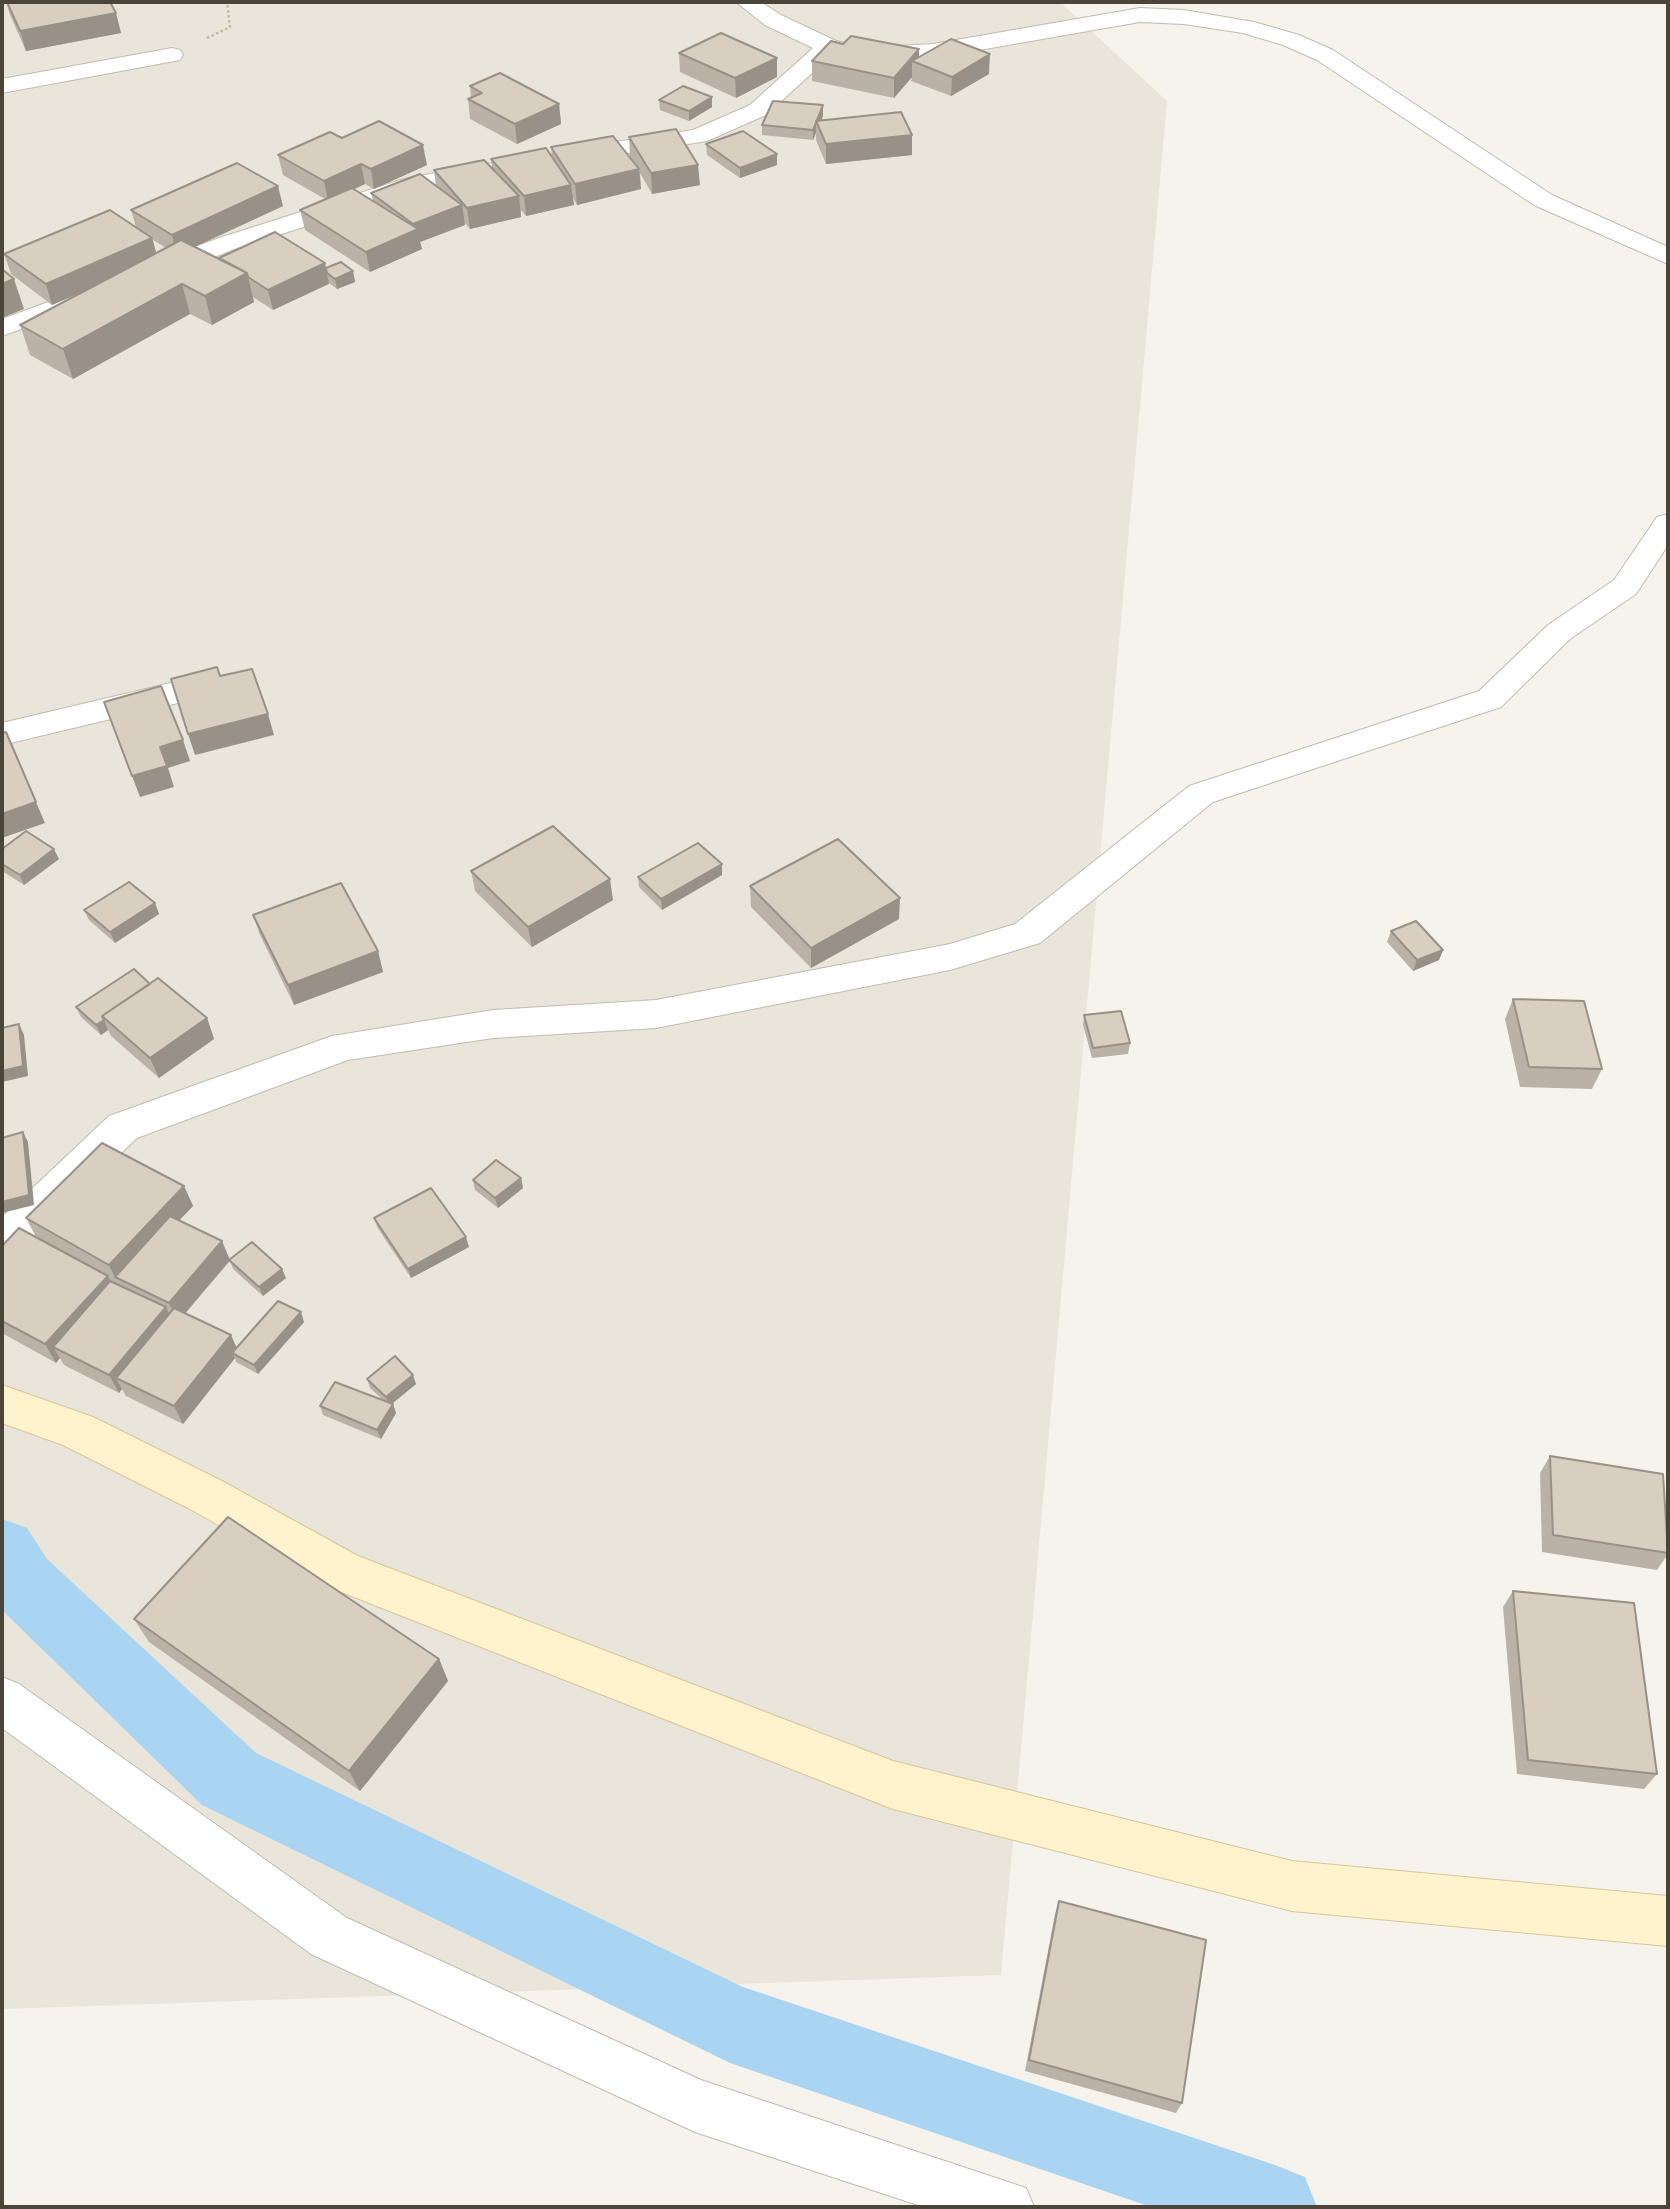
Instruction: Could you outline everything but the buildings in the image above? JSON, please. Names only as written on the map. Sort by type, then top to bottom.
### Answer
[{"type":"main road","points":[[2,1404],[78,1431],[206,1495],[342,1571],[893,1785],[1292,1886],[1668,1921]]},
{"type":"street","points":[[747,2],[773,19],[828,46],[863,55],[933,51],[1140,15],[1184,17],[1247,27],[1291,40],[1325,55],[1543,200],[1668,257]]},
{"type":"street","points":[[542,160],[699,136],[758,110],[828,46]]},
{"type":"street","points":[[2,86],[172,55]]},
{"type":"street","points":[[140,276],[228,243],[413,184],[517,165]]},
{"type":"street","points":[[2,328],[115,286]]},
{"type":"street","points":[[2,1245],[123,1127],[345,1046],[493,1024],[656,1014],[950,957],[1027,934],[1201,794],[1490,699],[1559,632],[1625,587],[1668,523]]},
{"type":"street","points":[[2,734],[192,689]]},
{"type":"street","points":[[2,1700],[329,1936],[695,2105],[1007,2207]]},
{"type":"shaded area","points":[[2,2],[1060,2],[1167,101],[1001,1975],[2,2009]]},
{"type":"waterway","points":[[2,1551],[22,1582],[229,1779],[730,2023],[1275,2207]]}]
